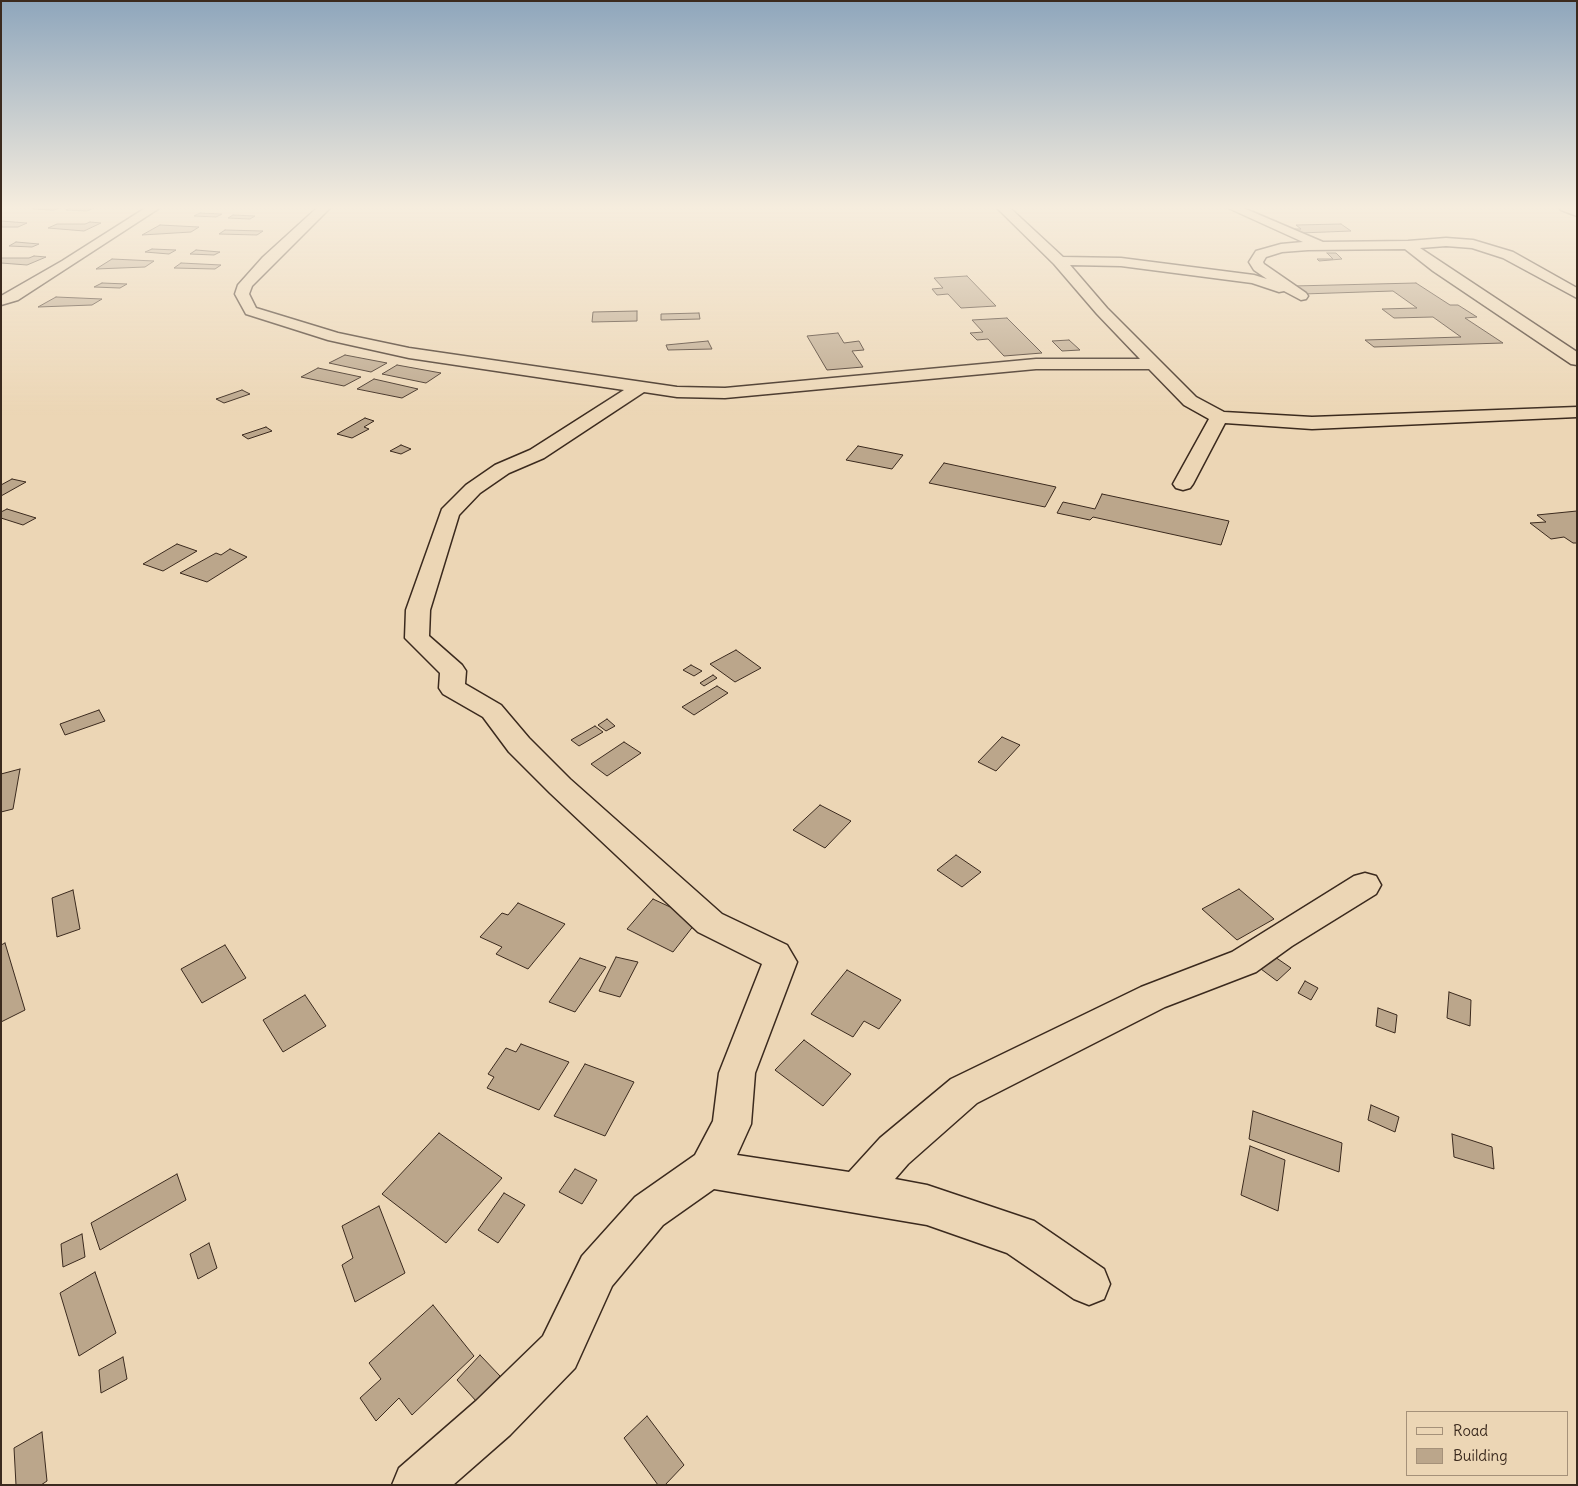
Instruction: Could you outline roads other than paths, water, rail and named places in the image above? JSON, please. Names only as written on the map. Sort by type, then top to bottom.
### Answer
[{"type":"main road","points":[[1,301],[45,276]]},
{"type":"main road","points":[[254,276],[245,285],[242,294],[244,301],[251,311],[334,337],[409,353],[677,392],[725,393],[1044,364],[1153,364]]},
{"type":"main road","points":[[1072,276],[1190,401],[1219,417],[1238,420],[1312,423],[1577,412]]},
{"type":"main road","points":[[1233,276],[1254,279],[1301,296],[1271,276]]},
{"type":"main road","points":[[1451,276],[1577,360]]},
{"type":"main road","points":[[1546,276],[1577,294]]},
{"type":"main road","points":[[416,1485],[493,1418],[559,1352],[597,1271],[649,1212],[709,1169],[732,1124],[737,1074],[780,962],[775,955],[710,923],[560,786],[519,745],[492,711],[452,688],[453,671],[417,638],[418,610],[449,513],[473,489],[502,469],[538,454],[640,387]]},
{"type":"main road","points":[[1183,484],[1219,417]]},
{"type":"main road","points":[[856,1193],[894,1151],[964,1091],[1153,997],[1244,962],[1280,937],[1365,885]]},
{"type":"main road","points":[[709,1169],[772,1182],[856,1193],[927,1206],[1019,1236],[1089,1284]]}]
